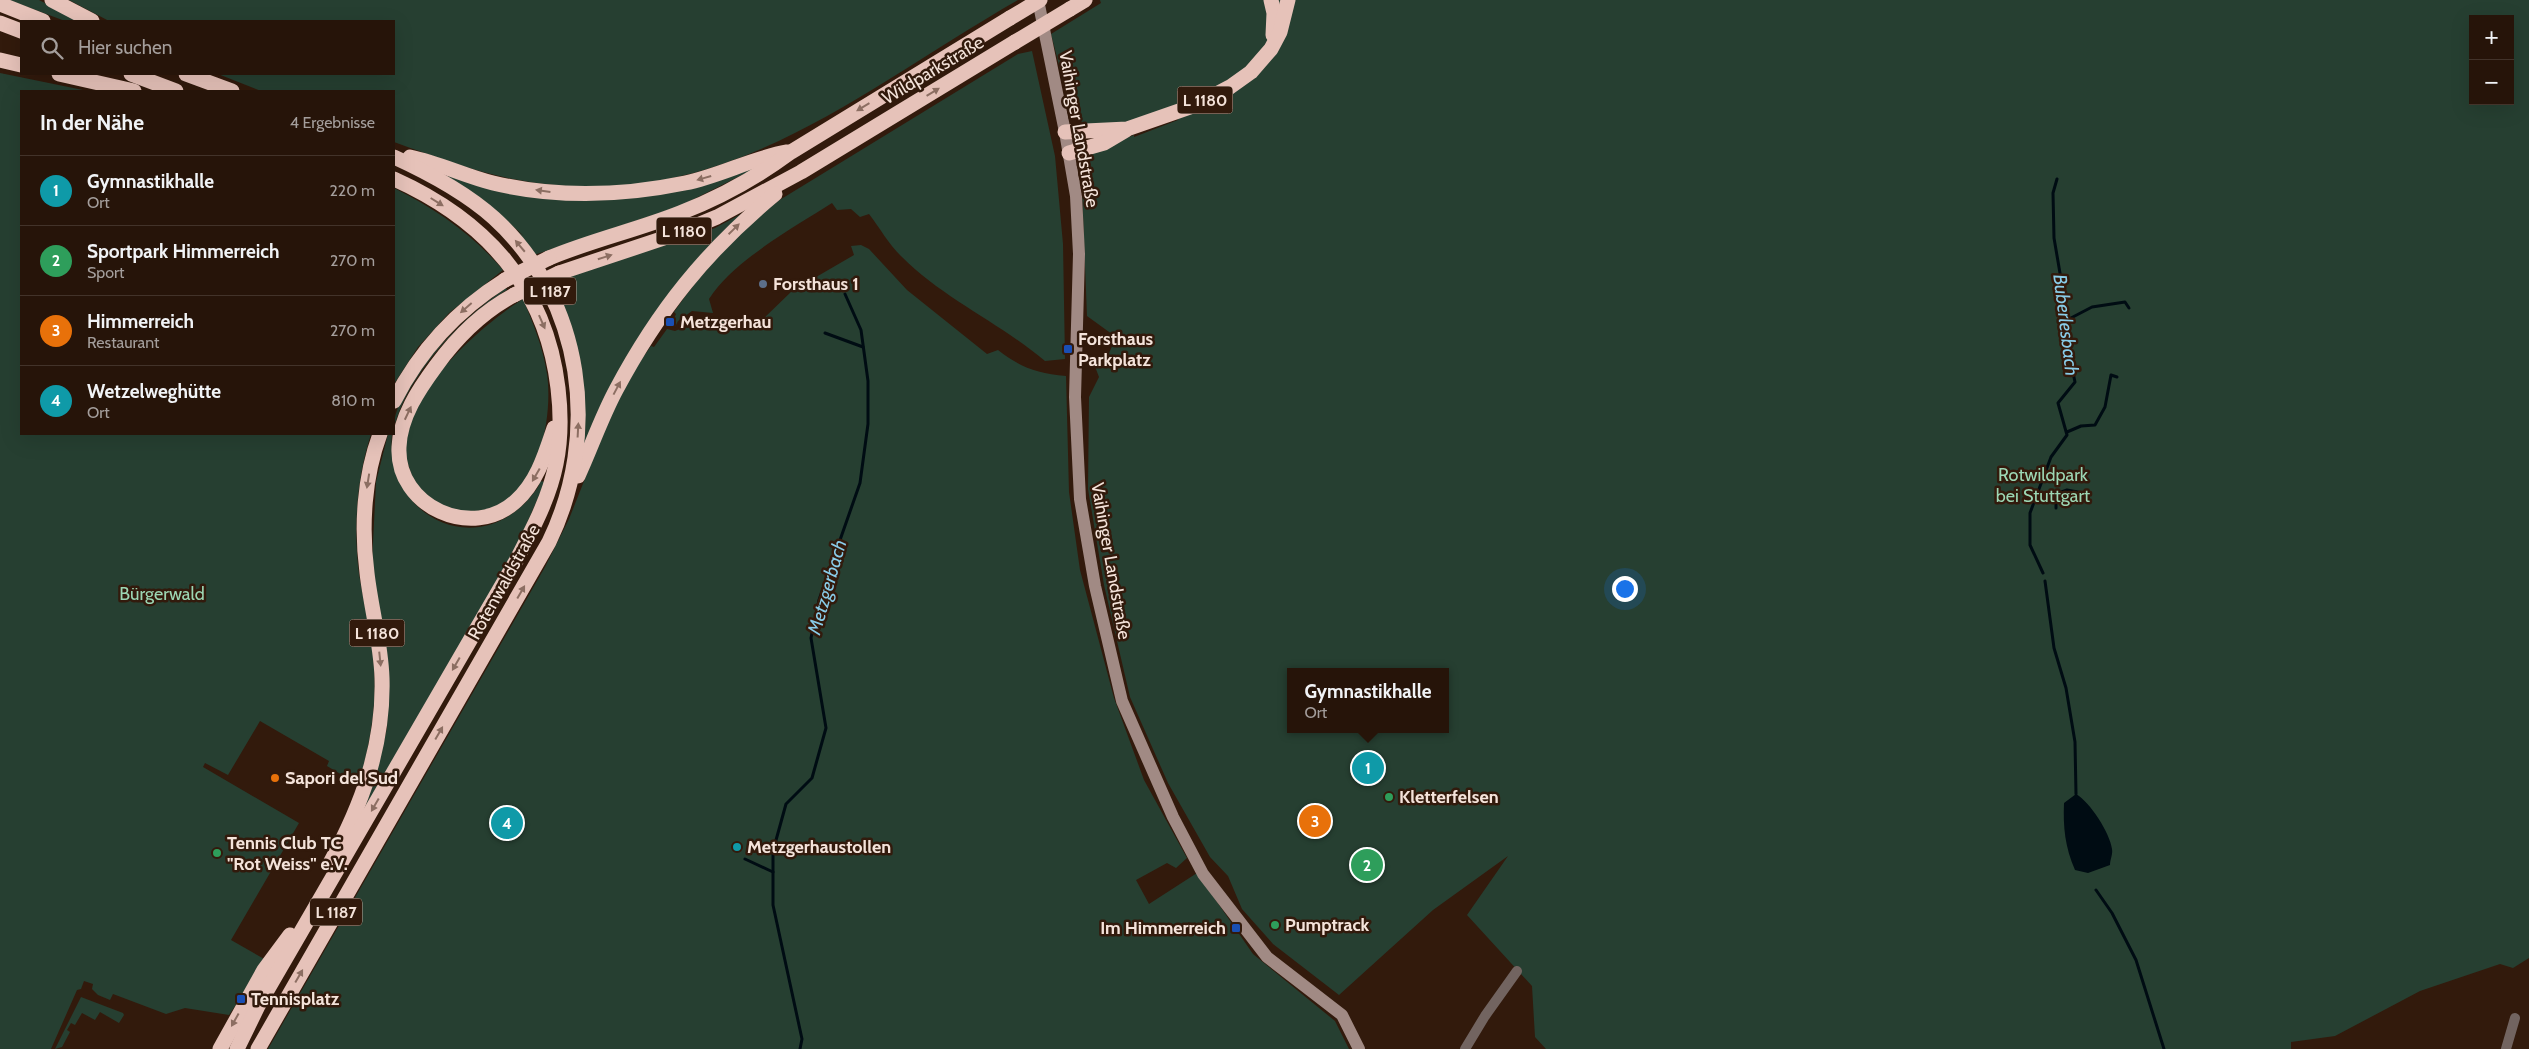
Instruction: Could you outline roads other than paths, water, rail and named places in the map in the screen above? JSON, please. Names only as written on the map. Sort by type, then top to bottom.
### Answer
[{"type":"highway","points":[[52,0],[90,20]]},
{"type":"highway","name":"Wildparkstraße","points":[[790,152],[1039,0]]},
{"type":"highway","name":"Wildparkstraße","points":[[801,172],[1085,0]]},
{"type":"highway","points":[[1271,49],[1274,25],[1272,0]]},
{"type":"highway","name":"L 1180","points":[[1069,154],[1104,143],[1127,129],[1181,111],[1230,87],[1251,72],[1271,49],[1280,32],[1288,0]]},
{"type":"highway","points":[[0,4],[40,20]]},
{"type":"highway","points":[[0,23],[20,31]]},
{"type":"highway","points":[[0,60],[20,65]]},
{"type":"highway","points":[[62,75],[130,90]]},
{"type":"highway","points":[[134,75],[173,90]]},
{"type":"highway","points":[[189,75],[229,90]]},
{"type":"highway","name":"L 1180","points":[[1065,132],[1127,129]]},
{"type":"highway","points":[[395,153],[511,187],[585,194],[649,190],[684,183],[702,179],[770,155],[790,152]]},
{"type":"highway","name":"L 1180","points":[[395,399],[412,368],[437,336],[484,292],[550,258],[682,213],[762,172],[790,152]]},
{"type":"highway","name":"Rotenwaldstraße","points":[[258,1049],[532,573],[557,525],[568,496],[578,428],[576,378],[566,329],[547,286],[527,254],[493,217],[466,196],[438,178],[395,157]]},
{"type":"highway","name":"L 1180","points":[[559,413],[545,456],[531,483],[515,502],[494,515],[468,519],[441,513],[424,502],[404,476],[399,456],[401,430],[407,414],[423,384],[456,340],[478,320],[514,295],[559,273],[697,226],[801,172]]},
{"type":"highway","name":"L 1180","points":[[568,496],[616,390],[650,330],[671,300],[698,266],[732,231],[801,172]]},
{"type":"highway","name":"L 1187","points":[[395,180],[430,197],[460,217],[490,242],[509,263],[531,299],[545,330],[556,369],[559,413]]},
{"type":"highway","name":"Rotenwaldstraße","points":[[237,1049],[281,968],[537,520],[556,463],[559,413]]},
{"type":"highway","name":"L 1180","points":[[281,968],[290,935],[348,829],[366,785],[378,740],[382,704],[381,662],[366,572],[364,506],[371,464],[380,435]]},
{"type":"highway","name":"L 1187","points":[[220,1049],[264,970],[290,935]]},
{"type":"street","name":"Vaihinger Landstraße","points":[[1039,0],[1069,154],[1078,225],[1075,397],[1080,499],[1095,586],[1122,701],[1173,817],[1203,874],[1267,957],[1342,1015],[1359,1049]]},
{"type":"street","points":[[1465,1049],[1517,971]]},
{"type":"street","points":[[2506,1049],[2515,1018]]},
{"type":"waterway","name":"Buberlesbach","points":[[2043,573],[2030,545],[2030,513],[2051,457],[2067,435],[2058,403],[2075,382],[2067,345],[2068,320],[2054,238],[2053,193],[2057,179]]},
{"type":"waterway","name":"Metzgerbach","points":[[800,1049],[802,1039],[773,905],[773,851],[786,804],[812,778],[826,728],[811,638],[819,600],[860,483],[868,424],[868,381],[861,330],[845,294]]},
{"type":"waterway","points":[[2069,319],[2092,307],[2125,302],[2129,308]]},
{"type":"waterway","points":[[825,333],[863,347]]},
{"type":"waterway","points":[[2067,432],[2081,426],[2095,425],[2105,407],[2111,375],[2117,377]]},
{"type":"waterway","points":[[2056,508],[2056,494],[2067,490],[2083,493]]},
{"type":"waterway","name":"Buberlesbach","points":[[2045,581],[2054,648],[2066,688],[2075,742],[2076,794]]},
{"type":"waterway","points":[[745,859],[773,872]]},
{"type":"waterway","name":"Buberlesbach","points":[[2096,890],[2112,913],[2136,960],[2164,1049]]},
{"type":"place","name":"Forsthaus 1","points":[[763,284]]},
{"type":"place","name":"Metzgerhau","points":[[670,322]]},
{"type":"place","name":"Forsthaus Parkplatz","points":[[1068,349]]},
{"type":"place","name":"Gymnastikhalle","points":[[1368,768]]},
{"type":"place","name":"Sapori del Sud","points":[[275,778]]},
{"type":"place","name":"Kletterfelsen","points":[[1389,797]]},
{"type":"place","name":"Himmerreich","points":[[1315,821]]},
{"type":"place","name":"Wetzelweghütte","points":[[507,823]]},
{"type":"place","name":"Metzgerhaustollen","points":[[737,847]]},
{"type":"place","name":"Tennis Club TC \"Rot Weiss\" e.V.","points":[[217,853]]},
{"type":"place","name":"Sportpark Himmerreich","points":[[1367,865]]},
{"type":"place","name":"Pumptrack","points":[[1275,925]]},
{"type":"place","name":"Im Himmerreich","points":[[1236,928]]},
{"type":"place","name":"Tennisplatz","points":[[241,999]]},
{"type":"park label","name":"Rotwildpark bei Stuttgart","points":[[2043,485]]},
{"type":"park label","name":"Bürgerwald","points":[[162,594]]}]
